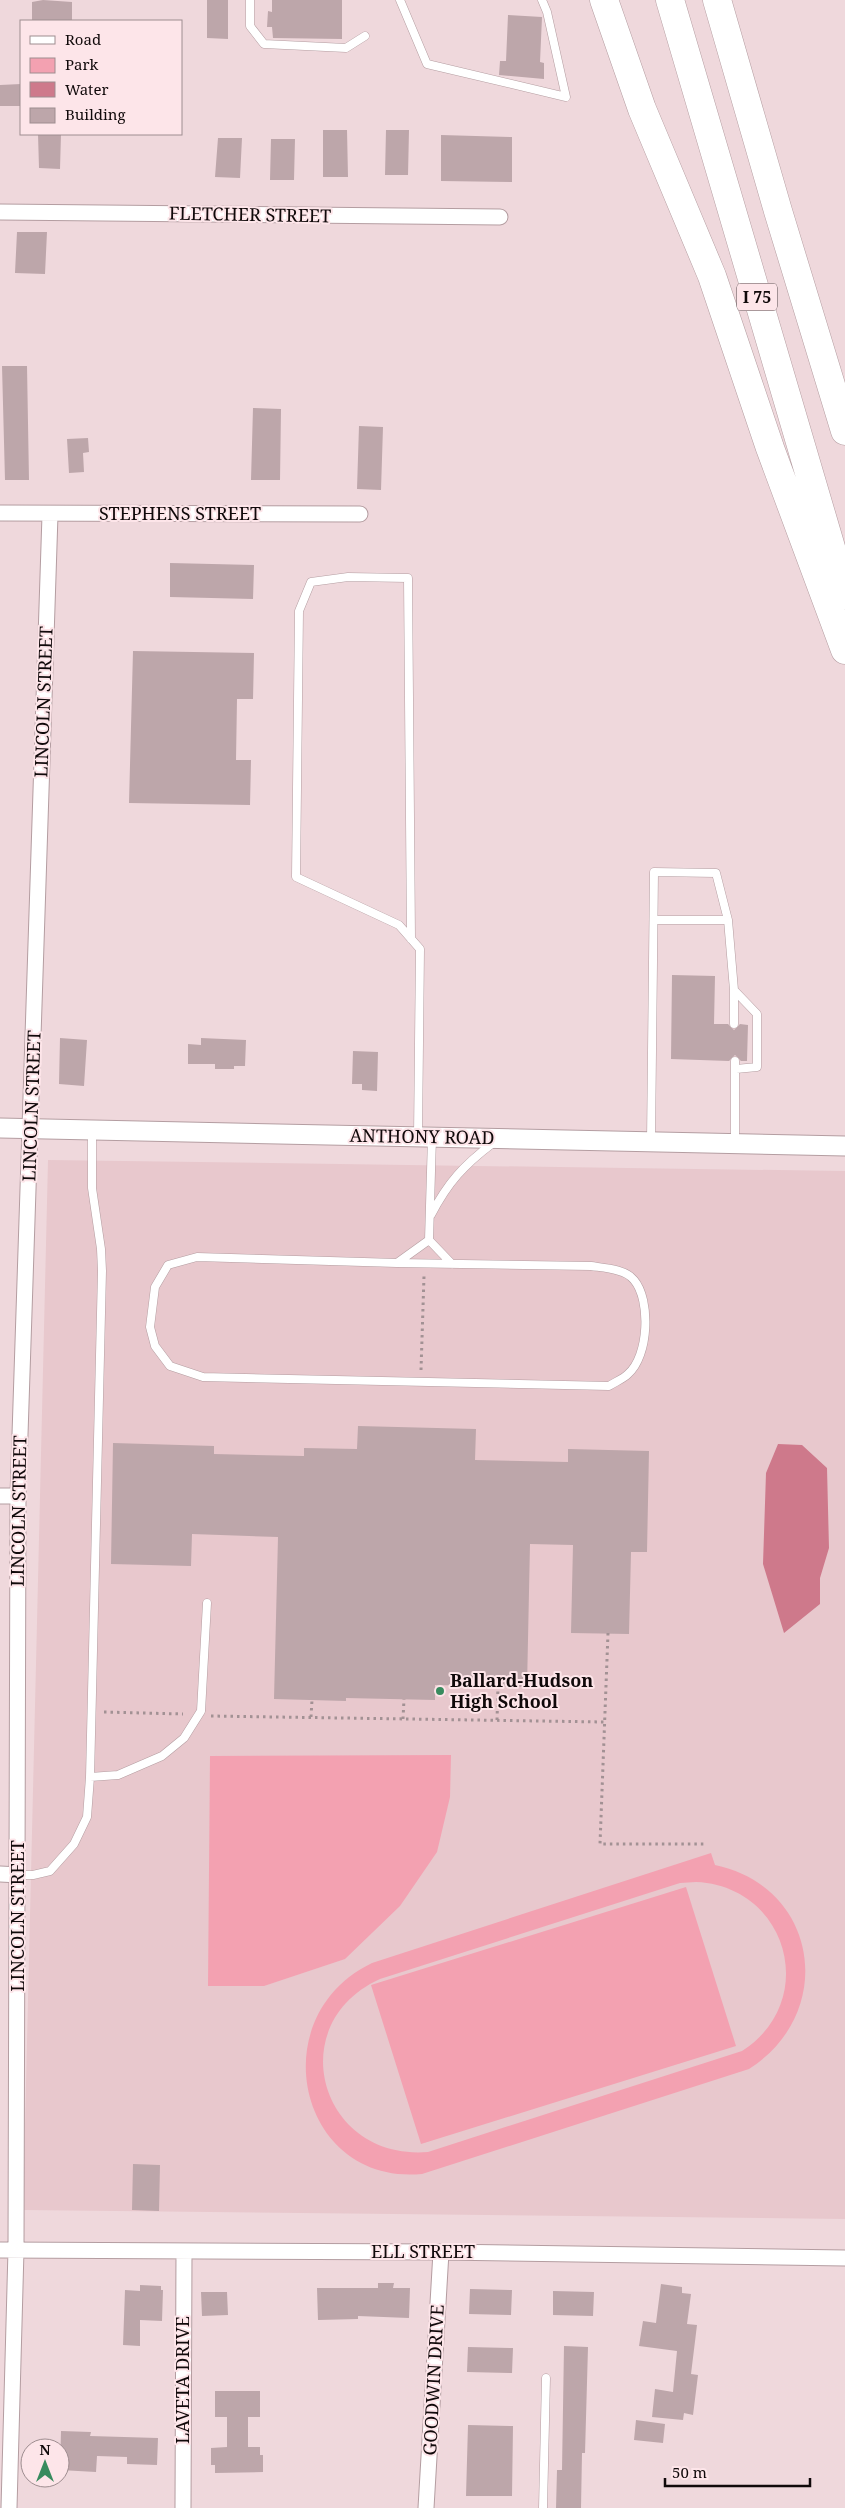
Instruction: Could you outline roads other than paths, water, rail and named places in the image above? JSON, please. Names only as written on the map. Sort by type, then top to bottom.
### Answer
[{"type":"highway","points":[[604,0],[642,109],[712,276],[770,448],[845,650]]},
{"type":"highway","name":"I 75","points":[[670,0],[845,594]]},
{"type":"highway","name":"I 75","points":[[718,0],[778,211],[845,431]]},
{"type":"street","name":"FLETCHER STREET","points":[[0,212],[500,217]]},
{"type":"street","name":"STEPHENS STREET","points":[[0,513],[50,515],[360,514]]},
{"type":"street","name":"LINCOLN STREET","points":[[9,2508],[16,2250],[19,1875],[18,1496],[50,515]]},
{"type":"street","name":"ANTHONY ROAD","points":[[0,1128],[845,1146]]},
{"type":"street","points":[[0,1496],[18,1496]]},
{"type":"street","points":[[0,1874],[19,1875]]},
{"type":"street","name":"ELL STREET","points":[[0,2250],[441,2252],[843,2258]]},
{"type":"street","name":"LAVETA DRIVE","points":[[183,2508],[184,2252]]},
{"type":"street","name":"GOODWIN DRIVE","points":[[426,2508],[441,2252]]},
{"type":"lane","points":[[250,0],[250,26],[264,44],[346,48],[365,36]]},
{"type":"lane","points":[[400,0],[427,64],[566,97],[547,12],[542,0]]},
{"type":"lane","points":[[411,939],[408,578],[348,578],[311,582],[299,611],[296,877],[399,925],[411,939],[420,949],[425,1137],[430,1216],[429,1240],[452,1264]]},
{"type":"lane","points":[[651,1142],[654,872],[716,874],[728,920],[734,990],[734,1024]]},
{"type":"lane","points":[[654,920],[728,920]]},
{"type":"lane","points":[[734,990],[758,1014],[758,1067],[736,1069]]},
{"type":"lane","points":[[735,1061],[735,1144]]},
{"type":"lane","points":[[19,1875],[33,1875],[50,1871],[74,1844],[87,1817],[90,1777],[102,1271],[101,1249],[92,1188],[92,1130]]},
{"type":"lane","points":[[430,1216],[441,1195],[459,1170],[498,1139]]},
{"type":"lane","points":[[397,1263],[429,1240]]},
{"type":"lane","points":[[197,1257],[452,1264],[591,1266],[614,1270],[634,1279],[646,1306],[640,1354],[630,1373],[609,1386],[203,1377],[170,1366],[155,1346],[150,1327],[155,1286],[168,1265],[197,1257]]},
{"type":"lane","points":[[90,1777],[118,1775],[162,1756],[184,1738],[201,1711],[207,1603]]},
{"type":"lane","points":[[543,2508],[546,2378]]},
{"type":"water","points":[[778,1444],[802,1445],[827,1468],[829,1548],[820,1578],[820,1604],[784,1633],[763,1564],[766,1473]]},
{"type":"place","name":"Ballard-Hudson High School","points":[[440,1691]]}]
